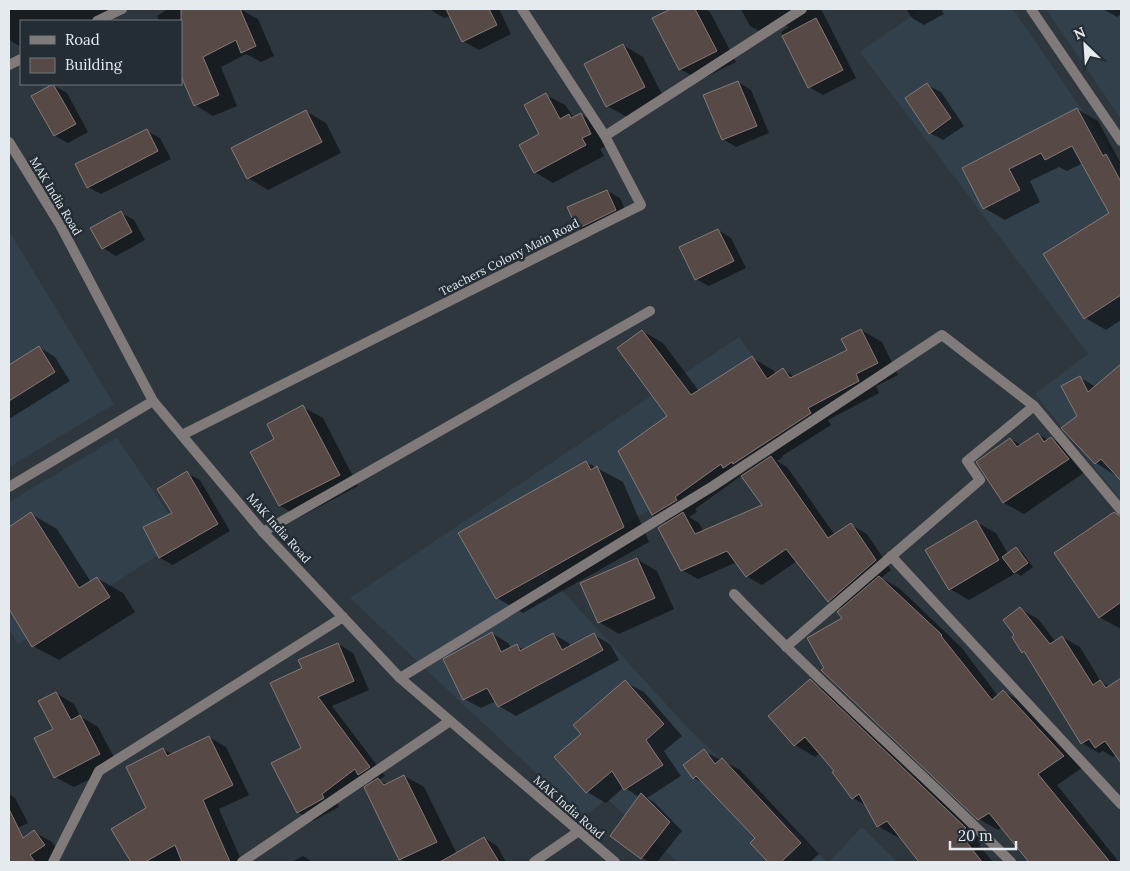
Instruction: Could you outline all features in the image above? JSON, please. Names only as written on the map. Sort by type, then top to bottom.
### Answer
[{"type":"street","points":[[99,20],[122,9]]},
{"type":"street","points":[[605,136],[802,9]]},
{"type":"street","points":[[1031,9],[1121,141]]},
{"type":"street","name":"Teachers Colony Main Road","points":[[182,435],[642,205],[605,136],[524,10]]},
{"type":"street","name":"MAK India Road","points":[[10,148],[60,223],[153,401],[263,532],[400,678],[615,862]]},
{"type":"street","points":[[263,532],[650,311]]},
{"type":"street","points":[[400,678],[714,486],[942,335],[1034,406],[1121,510]]},
{"type":"street","points":[[9,487],[153,401]]},
{"type":"street","points":[[786,647],[980,480],[967,461],[1034,406]]},
{"type":"street","points":[[891,556],[1121,804]]},
{"type":"street","points":[[734,594],[786,647],[950,800],[1011,862]]},
{"type":"street","points":[[53,862],[99,771],[343,617]]},
{"type":"street","points":[[242,862],[450,721]]},
{"type":"street","points":[[534,862],[579,831]]},
{"type":"shaded area","points":[[922,9],[1013,9],[1121,167],[1121,500],[1035,394],[1088,354],[860,52]]},
{"type":"shaded area","points":[[1046,9],[1121,9],[1121,119]]},
{"type":"shaded area","points":[[9,231],[114,404],[9,467]]},
{"type":"shaded area","points":[[739,337],[798,418],[546,573],[688,728],[827,862],[678,862],[607,799],[583,817],[350,598]]},
{"type":"shaded area","points":[[117,438],[185,538],[18,644],[9,629],[9,502]]},
{"type":"shaded area","points":[[862,827],[897,862],[829,862]]},
{"type":"building","points":[[181,9],[240,9],[256,46],[241,53],[236,40],[203,57],[219,95],[194,106],[182,78]]},
{"type":"building","points":[[446,9],[489,9],[497,25],[462,42]]},
{"type":"building","points":[[671,9],[695,9],[717,51],[679,70],[652,18]]},
{"type":"building","points":[[816,18],[843,70],[808,88],[782,36]]},
{"type":"building","points":[[623,44],[645,87],[606,107],[584,64]]},
{"type":"building","points":[[738,81],[757,126],[722,140],[703,95]]},
{"type":"building","points":[[927,83],[951,118],[929,134],[905,98]]},
{"type":"building","points":[[54,85],[76,124],[54,136],[31,96]]},
{"type":"building","points":[[546,93],[560,119],[569,114],[571,118],[581,113],[591,134],[582,138],[586,145],[534,173],[519,145],[539,134],[524,105]]},
{"type":"building","points":[[1077,108],[1103,156],[1106,154],[1121,182],[1121,295],[1084,319],[1043,254],[1109,213],[1072,146],[1045,160],[1041,153],[1009,169],[1020,190],[983,209],[962,168]]},
{"type":"building","points":[[306,110],[322,142],[247,179],[231,148]]},
{"type":"building","points":[[147,129],[158,151],[87,188],[75,164]]},
{"type":"building","points":[[607,190],[616,210],[577,229],[567,207]]},
{"type":"building","points":[[121,211],[132,232],[102,249],[90,228]]},
{"type":"building","points":[[718,229],[734,261],[695,280],[679,247]]},
{"type":"building","points":[[861,329],[878,363],[856,374],[859,381],[808,408],[811,413],[733,464],[732,462],[723,468],[721,464],[675,497],[677,500],[652,515],[618,451],[667,416],[617,348],[642,330],[691,395],[752,356],[767,379],[783,368],[790,378],[847,350],[841,339]]},
{"type":"building","points":[[39,346],[55,372],[9,401],[9,365]]},
{"type":"building","points":[[1121,364],[1121,481],[1101,459],[1095,464],[1061,428],[1077,416],[1061,386],[1080,376],[1088,392]]},
{"type":"building","points":[[303,405],[340,475],[279,506],[250,452],[274,439],[267,424]]},
{"type":"building","points":[[1038,433],[1044,442],[1051,437],[1069,459],[1003,503],[976,462],[1010,438],[1017,447]]},
{"type":"building","points":[[771,456],[828,538],[851,523],[876,560],[828,602],[786,549],[746,577],[727,551],[681,571],[658,528],[683,512],[695,534],[762,505],[741,476]]},
{"type":"building","points":[[586,461],[591,470],[597,466],[624,527],[496,599],[458,533]]},
{"type":"building","points":[[187,471],[218,524],[159,558],[143,527],[172,513],[157,489]]},
{"type":"building","points":[[31,512],[79,588],[97,577],[110,597],[32,647],[9,609],[9,527]]},
{"type":"building","points":[[1114,512],[1121,517],[1121,602],[1099,618],[1054,553]]},
{"type":"building","points":[[976,520],[999,560],[949,590],[925,550]]},
{"type":"building","points":[[1016,547],[1028,563],[1014,573],[1002,557]]},
{"type":"building","points":[[637,558],[655,598],[598,623],[580,583]]},
{"type":"building","points":[[879,576],[942,635],[992,700],[1003,690],[1064,756],[1038,774],[1110,862],[1029,862],[989,813],[978,820],[821,670],[824,668],[807,638],[842,618],[837,612]]},
{"type":"building","points":[[1020,607],[1050,644],[1062,636],[1093,685],[1100,680],[1106,688],[1121,678],[1121,763],[1105,741],[1095,748],[1089,739],[1081,744],[1024,651],[1022,653],[1012,637],[1014,635],[1003,620]]},
{"type":"building","points":[[492,632],[501,652],[517,644],[520,651],[553,633],[562,650],[594,633],[603,650],[498,707],[487,688],[463,700],[443,659]]},
{"type":"building","points":[[338,643],[354,681],[318,697],[370,767],[358,775],[355,769],[322,794],[324,798],[297,813],[271,763],[301,748],[270,683],[302,668],[298,660]]},
{"type":"building","points":[[810,679],[966,828],[959,832],[982,862],[919,862],[887,821],[877,827],[859,794],[852,799],[832,772],[834,771],[805,737],[794,746],[768,716]]},
{"type":"building","points":[[625,680],[664,724],[646,740],[663,765],[624,790],[612,771],[586,793],[554,757],[581,734],[573,725]]},
{"type":"building","points":[[56,692],[71,720],[80,715],[100,754],[54,778],[34,738],[53,729],[38,701]]},
{"type":"building","points":[[209,736],[233,785],[203,800],[230,862],[182,862],[175,845],[145,862],[131,862],[111,829],[146,808],[126,767],[163,748],[167,756]]},
{"type":"building","points":[[704,749],[715,764],[722,758],[801,843],[781,862],[768,862],[750,843],[755,838],[696,776],[693,779],[683,765]]},
{"type":"building","points":[[404,775],[437,842],[399,860],[364,787],[378,778],[384,785]]},
{"type":"building","points":[[641,793],[670,822],[641,859],[610,836]]},
{"type":"building","points":[[9,809],[23,838],[34,830],[45,845],[30,855],[35,862],[9,862]]},
{"type":"building","points":[[484,837],[499,862],[440,862]]}]
